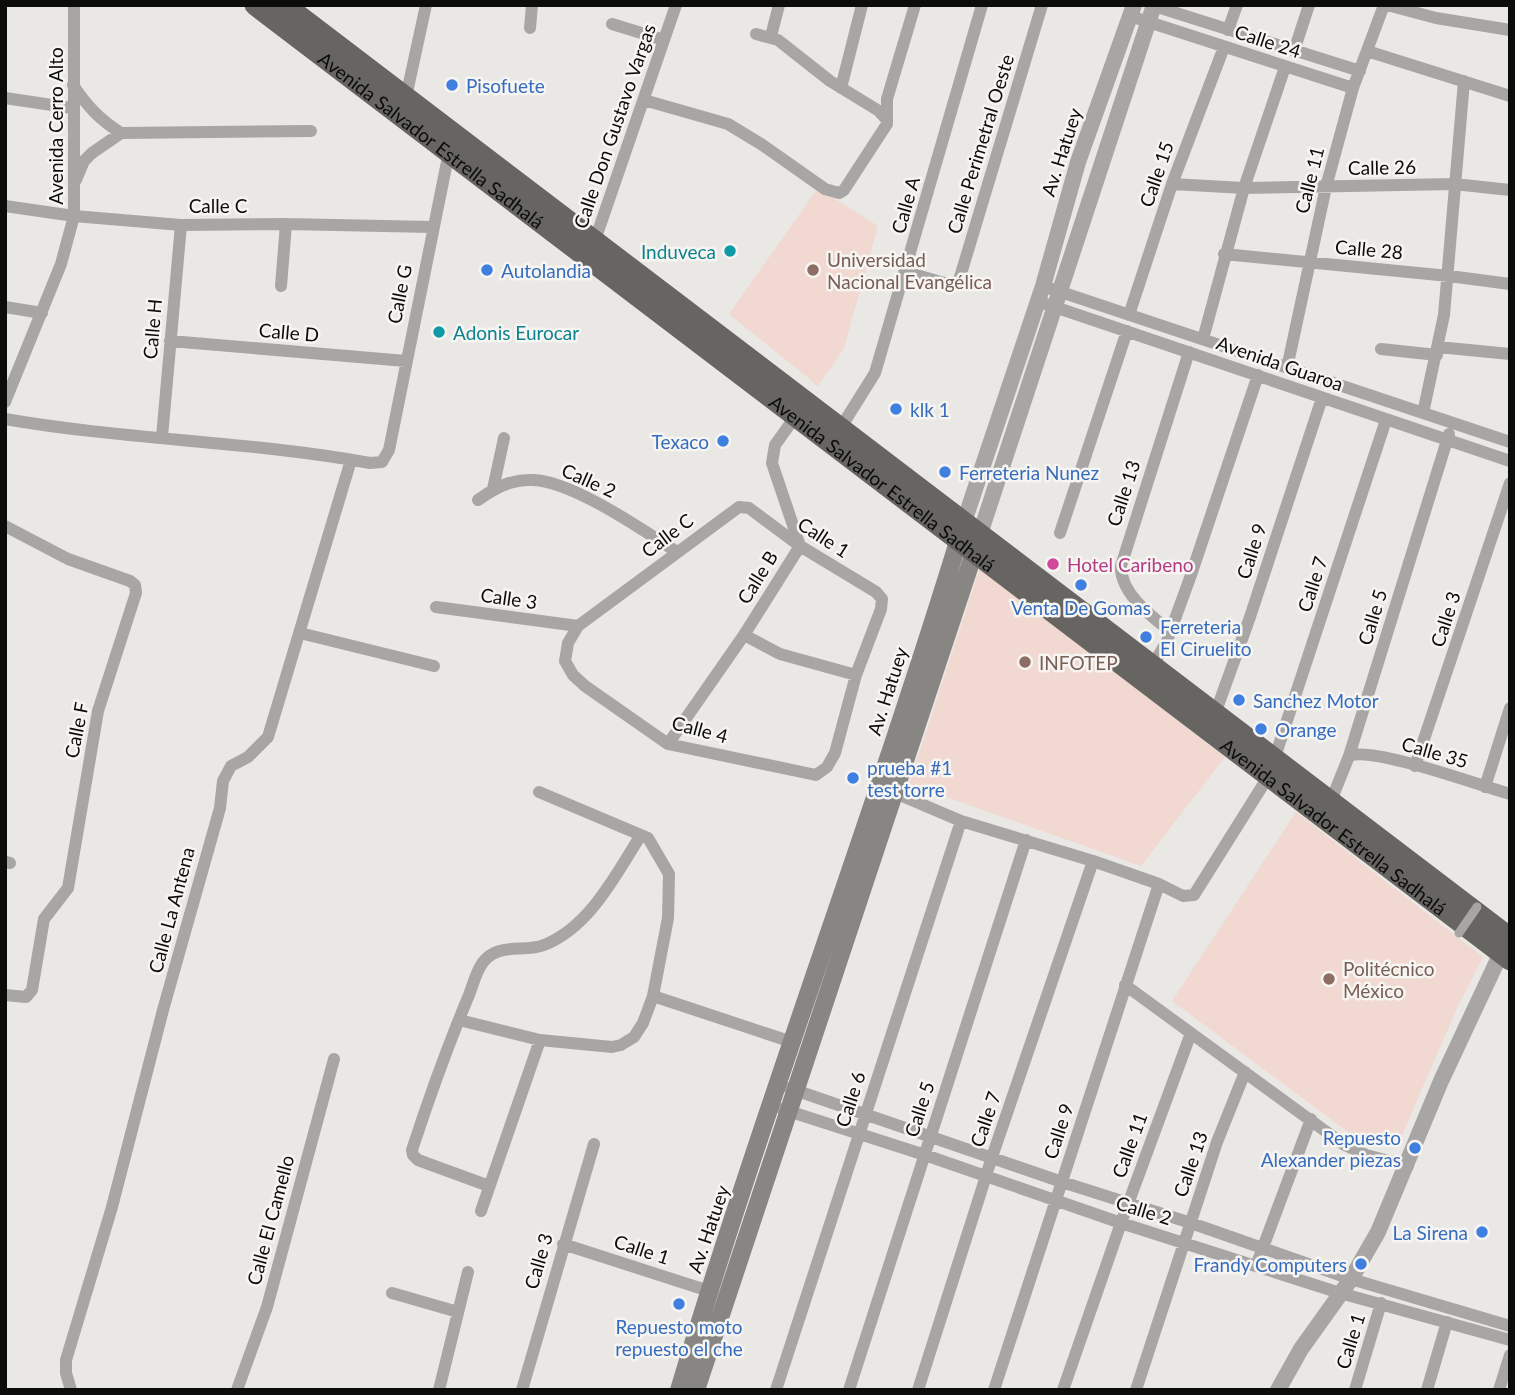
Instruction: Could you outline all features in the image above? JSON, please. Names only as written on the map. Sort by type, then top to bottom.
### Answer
[{"type":"highway","name":"Avenida Salvador Estrella Sadhalá","points":[[255,5],[451,143],[1508,947]]},
{"type":"highway","name":"Avenida Salvador Estrella Sadhalá","points":[[285,5],[406,97],[451,143]]},
{"type":"highway","name":"Avenida Salvador Estrella Sadhalá","points":[[592,250],[794,417],[835,437]]},
{"type":"highway","name":"Avenida Salvador Estrella Sadhalá","points":[[969,538],[1153,665],[1214,714],[1271,769]]},
{"type":"main road","name":"Av. Hatuey","points":[[696,1390],[780,1108],[969,538]]},
{"type":"main road","name":"Av. Hatuey","points":[[787,1087],[792,1042],[886,789]]},
{"type":"main road","name":"Av. Hatuey","points":[[679,1390],[709,1291],[780,1108]]},
{"type":"street","name":"Avenida Cerro Alto","points":[[5,402],[61,264],[74,216],[74,5]]},
{"type":"street","points":[[406,97],[426,5]]},
{"type":"street","points":[[530,28],[532,5]]},
{"type":"street","name":"Calle Don Gustavo Vargas","points":[[592,250],[676,5]]},
{"type":"street","points":[[771,36],[779,5]]},
{"type":"street","points":[[841,88],[862,5]]},
{"type":"street","points":[[644,100],[728,124],[836,194],[844,190],[885,128],[887,99],[915,5]]},
{"type":"street","name":"Calle A","points":[[835,437],[875,373],[982,5]]},
{"type":"street","name":"Calle Perimetral Oeste","points":[[906,272],[948,284],[958,282],[1042,5]]},
{"type":"street","points":[[1228,30],[1237,5]]},
{"type":"street","points":[[1294,51],[1310,5]]},
{"type":"street","points":[[1385,5],[1436,18],[1510,30]]},
{"type":"street","name":"Calle 11","points":[[1286,368],[1308,262],[1353,88],[1385,5]]},
{"type":"street","name":"Calle 24","points":[[1153,6],[1360,71]]},
{"type":"street","name":"Av. Hatuey","points":[[969,538],[1048,296],[1153,6]]},
{"type":"street","name":"Calle 24","points":[[1132,11],[1148,22],[1353,88]]},
{"type":"street","name":"Av. Hatuey","points":[[1048,296],[1078,162],[1132,11]]},
{"type":"street","points":[[612,24],[664,40]]},
{"type":"street","points":[[756,34],[771,36],[841,88],[879,111],[887,120]]},
{"type":"street","name":"Calle 15","points":[[1129,315],[1172,184],[1224,47]]},
{"type":"street","points":[[1367,51],[1510,96]]},
{"type":"street","points":[[1203,339],[1224,254],[1285,67]]},
{"type":"street","points":[[1423,414],[1437,351],[1448,276],[1464,81]]},
{"type":"street","points":[[73,85],[98,118],[121,133],[310,131]]},
{"type":"street","points":[[5,98],[72,108]]},
{"type":"street","points":[[75,183],[84,161],[121,133]]},
{"type":"street","name":"Calle G","points":[[351,460],[376,464],[382,462],[389,450],[451,143]]},
{"type":"street","name":"Calle 26","points":[[1172,184],[1244,188],[1454,184],[1510,190]]},
{"type":"street","name":"Calle C","points":[[5,206],[74,216],[181,225],[286,223],[432,227]]},
{"type":"street","points":[[281,286],[286,223]]},
{"type":"street","name":"Calle H","points":[[162,438],[181,225]]},
{"type":"street","name":"Calle 28","points":[[1224,254],[1448,276],[1510,285]]},
{"type":"street","name":"Avenida Guaroa","points":[[1048,296],[1129,315],[1510,442]]},
{"type":"street","name":"Avenida Guaroa","points":[[1048,296],[1127,331],[1510,461]]},
{"type":"street","points":[[5,307],[42,313]]},
{"type":"street","points":[[1060,533],[1127,331]]},
{"type":"street","name":"Calle D","points":[[170,341],[406,361]]},
{"type":"street","points":[[1381,349],[1510,354]]},
{"type":"street","name":"Calle 13","points":[[1170,631],[1125,586],[1121,577],[1121,566],[1189,352]]},
{"type":"street","points":[[1153,665],[1163,652],[1191,575],[1258,375]]},
{"type":"street","name":"Calle 9","points":[[1214,714],[1246,628],[1322,398]]},
{"type":"street","name":"Calle B","points":[[668,744],[744,635],[800,546],[772,463],[775,445],[794,417]]},
{"type":"street","points":[[5,419],[62,429],[351,460]]},
{"type":"street","name":"Calle 7","points":[[1271,769],[1386,420]]},
{"type":"street","name":"Calle 5","points":[[1326,811],[1349,755],[1453,424]]},
{"type":"street","points":[[493,489],[504,438]]},
{"type":"street","name":"Calle La Antena","points":[[71,1390],[66,1373],[66,1360],[112,1207],[220,807],[223,781],[231,766],[248,757],[268,737],[351,460]]},
{"type":"street","name":"Calle 2","points":[[478,500],[493,489],[521,481],[554,484],[617,514],[677,552]]},
{"type":"street","name":"Calle 3","points":[[1415,766],[1510,483]]},
{"type":"street","name":"Calle C","points":[[578,626],[734,510],[745,506]]},
{"type":"street","name":"Calle 1","points":[[745,506],[800,546],[876,592],[882,599],[881,609],[856,676]]},
{"type":"street","name":"Calle F","points":[[5,526],[68,559],[130,581],[135,585],[136,593],[98,711],[68,888],[44,919],[32,990],[22,998],[5,995]]},
{"type":"street","name":"Calle 3","points":[[436,607],[578,626]]},
{"type":"street","name":"Calle 4","points":[[578,626],[568,643],[565,661],[573,675],[668,744],[810,775],[820,772],[832,760],[856,676]]},
{"type":"street","points":[[300,633],[434,666]]},
{"type":"street","points":[[744,635],[780,654],[856,676]]},
{"type":"street","points":[[1485,787],[1505,737],[1510,708]]},
{"type":"street","name":"Calle 35","points":[[1349,755],[1367,754],[1510,794]]},
{"type":"street","points":[[886,789],[961,821],[1093,861],[1159,884],[1184,896],[1194,895],[1271,769]]},
{"type":"street","points":[[458,1020],[540,1040],[612,1047],[634,1037],[643,1023],[653,996],[668,918],[669,874],[648,838],[539,792]]},
{"type":"street","name":"Calle 6","points":[[776,1390],[961,821]]},
{"type":"street","points":[[489,1185],[418,1160],[413,1155],[458,1020],[482,964],[499,950],[542,946],[579,923],[641,835]]},
{"type":"street","name":"Calle 5","points":[[849,1390],[1026,840]]},
{"type":"street","name":"Calle 7","points":[[918,1390],[992,1157],[1093,861]]},
{"type":"street","name":"Calle 9","points":[[993,1390],[1159,884]]},
{"type":"street","points":[[1459,933],[1477,907]]},
{"type":"street","points":[[1278,1390],[1301,1349],[1351,1279],[1378,1232],[1447,1069],[1508,947]]},
{"type":"street","points":[[1125,985],[1355,1150],[1408,1166]]},
{"type":"street","points":[[653,996],[792,1042]]},
{"type":"street","name":"Calle 11","points":[[1063,1390],[1191,1033]]},
{"type":"street","points":[[481,1210],[540,1040]]},
{"type":"street","name":"Calle El Camello","points":[[237,1390],[267,1307],[334,1059]]},
{"type":"street","name":"Calle 13","points":[[1136,1390],[1217,1142],[1245,1072]]},
{"type":"street","name":"Calle 2","points":[[787,1087],[1351,1279],[1510,1326]]},
{"type":"street","name":"Calle 2","points":[[780,1108],[925,1155],[1055,1202],[1340,1293],[1510,1340]]},
{"type":"street","points":[[1256,1266],[1311,1119]]},
{"type":"street","name":"Calle 3","points":[[522,1390],[594,1144]]},
{"type":"street","name":"Calle 1","points":[[563,1244],[709,1291]]},
{"type":"street","points":[[439,1390],[468,1272]]},
{"type":"street","points":[[392,1293],[458,1312]]},
{"type":"street","points":[[1410,1311],[1415,1298]]},
{"type":"street","name":"Calle 1","points":[[1355,1390],[1381,1303]]},
{"type":"street","points":[[1427,1390],[1447,1322]]},
{"type":"street","points":[[1499,1390],[1510,1355]]},
{"type":"shaded area","name":"Universidad Nacional Evangélica","points":[[818,188],[878,226],[844,348],[818,386],[729,314]]},
{"type":"shaded area","name":"INFOTEP","points":[[980,567],[1225,757],[1141,866],[909,784]]},
{"type":"shaded area","name":"Politécnico México","points":[[1296,812],[1483,957],[1457,1008],[1397,1147],[1352,1135],[1172,1001]]},
{"type":"place","name":"Pisofuete","points":[[452,85]]},
{"type":"place","name":"Induveca","points":[[730,251]]},
{"type":"place","name":"Autolandia","points":[[487,270]]},
{"type":"place","name":"Universidad Nacional Evangélica","points":[[813,270]]},
{"type":"place","name":"Adonis Eurocar","points":[[439,332]]},
{"type":"place","name":"klk 1","points":[[896,409]]},
{"type":"place","name":"Texaco","points":[[723,441]]},
{"type":"place","name":"Ferreteria Nunez","points":[[945,472]]},
{"type":"place","name":"Hotel Caribeno","points":[[1053,564]]},
{"type":"place","name":"Venta De Gomas","points":[[1081,585]]},
{"type":"place","name":"Ferreteria El Ciruelito","points":[[1146,637]]},
{"type":"place","name":"INFOTEP","points":[[1025,662]]},
{"type":"place","name":"Sanchez Motor","points":[[1239,700]]},
{"type":"place","name":"Orange","points":[[1261,729]]},
{"type":"place","name":"prueba #1 test torre","points":[[853,778]]},
{"type":"place","name":"Politécnico México","points":[[1329,979]]},
{"type":"place","name":"Repuesto Alexander piezas","points":[[1415,1148]]},
{"type":"place","name":"La Sirena","points":[[1482,1232]]},
{"type":"place","name":"Frandy Computers","points":[[1361,1264]]},
{"type":"place","name":"Repuesto moto repuesto el che","points":[[679,1304]]}]
